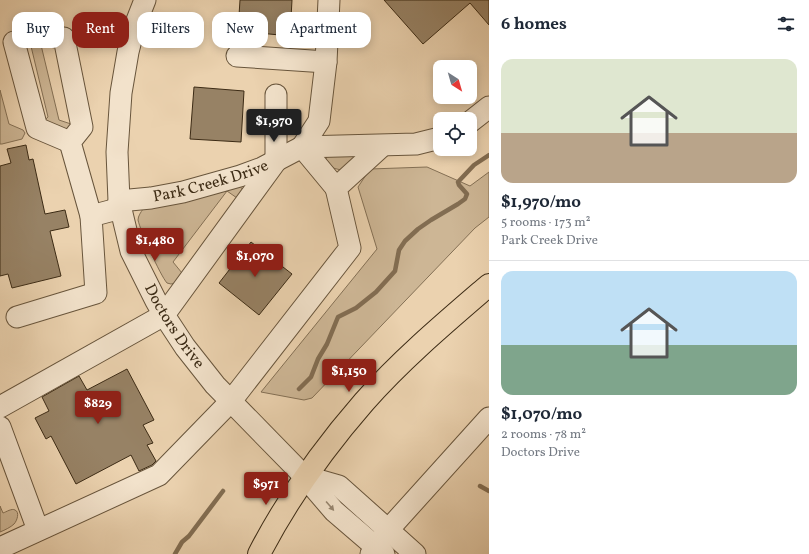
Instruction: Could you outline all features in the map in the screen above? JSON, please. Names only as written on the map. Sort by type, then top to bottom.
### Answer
[{"type":"main road","points":[[259,554],[284,508],[304,476],[326,447],[365,401],[408,357],[489,285]]},
{"type":"street","name":"Doctors Drive","points":[[145,0],[131,40],[121,93],[117,152],[120,205],[131,251],[164,315],[185,347],[215,385],[304,476],[334,511],[380,546],[414,554]]},
{"type":"street","points":[[0,548],[158,475],[231,401],[350,248],[336,188],[302,147],[319,121],[326,62],[329,0]]},
{"type":"street","points":[[64,38],[82,127],[70,142]]},
{"type":"street","points":[[16,48],[37,128],[70,142]]},
{"type":"street","points":[[238,56],[326,62]]},
{"type":"street","points":[[0,407],[164,315],[276,161],[276,95]]},
{"type":"street","points":[[477,116],[489,107]]},
{"type":"street","name":"Park Creek Drive","points":[[91,216],[120,205],[183,192],[240,176],[262,168],[302,147],[382,146],[416,144],[433,140]]},
{"type":"street","points":[[17,317],[96,293],[91,216],[70,142]]},
{"type":"street","points":[[336,188],[382,146]]},
{"type":"street","points":[[380,546],[489,418]]},
{"type":"street","points":[[0,427],[38,530]]},
{"type":"shaded area","points":[[31,48],[42,48],[59,120],[71,124],[75,130],[36,128],[48,117]]},
{"type":"shaded area","points":[[0,90],[9,124],[23,130],[25,133],[22,139],[2,144],[0,144]]},
{"type":"shaded area","points":[[354,154],[356,157],[341,170],[333,168],[326,159],[327,156]]},
{"type":"shaded area","points":[[427,167],[470,186],[489,172],[489,217],[475,228],[312,398],[304,400],[261,392],[377,249],[358,187],[370,169]]},
{"type":"shaded area","points":[[239,185],[243,190],[237,198],[227,191],[173,262],[182,273],[176,283],[167,283],[155,262],[138,220],[143,209]]},
{"type":"shaded area","points":[[0,506],[3,513],[14,510],[17,511],[18,515],[14,524],[0,532]]},
{"type":"building","points":[[240,0],[292,0],[291,12],[276,12],[276,35],[268,34],[268,12],[239,12]]},
{"type":"building","points":[[384,0],[489,0],[489,25],[470,3],[423,44]]},
{"type":"building","points":[[194,87],[244,91],[241,142],[190,139]]},
{"type":"building","points":[[26,145],[29,160],[33,159],[45,214],[65,210],[69,227],[50,231],[61,276],[12,288],[8,274],[0,276],[0,166],[11,163],[7,149]]},
{"type":"building","points":[[251,242],[292,274],[259,315],[219,283]]},
{"type":"building","points":[[127,369],[154,420],[143,425],[153,443],[147,445],[156,461],[152,465],[139,471],[131,455],[76,484],[51,436],[46,439],[35,418],[49,411],[42,397],[79,376],[87,390]]},
{"type":"waterway","points":[[299,389],[311,377],[338,317],[356,308],[376,292],[395,271],[399,250],[405,241],[418,229],[465,199],[467,194],[458,182],[474,165],[489,155]]},
{"type":"waterway","points":[[480,486],[489,491]]},
{"type":"waterway","points":[[175,554],[182,542],[189,536],[223,491]]}]
